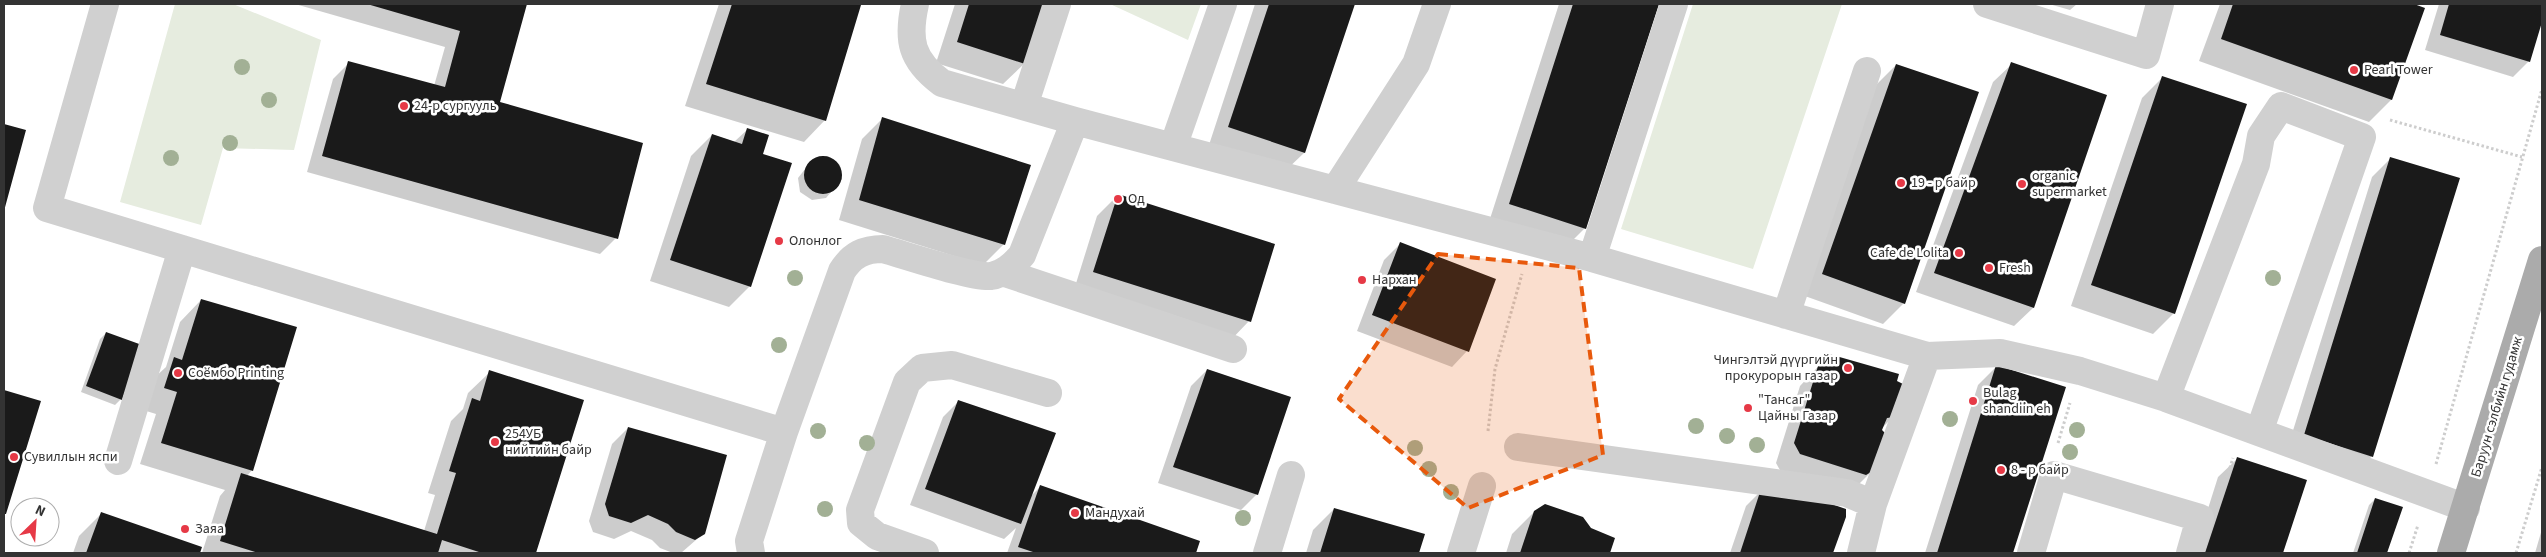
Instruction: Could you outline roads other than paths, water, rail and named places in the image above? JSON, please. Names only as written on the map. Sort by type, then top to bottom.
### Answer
[{"type":"main road","name":"Баруун сэлбийн гудамж","points":[[2451,553],[2542,260]]},
{"type":"street","points":[[105,4],[47,208],[784,432]]},
{"type":"street","points":[[1024,106],[1057,4]]},
{"type":"street","points":[[1173,147],[1223,4]]},
{"type":"street","points":[[1335,190],[1416,64],[1437,4]]},
{"type":"street","points":[[1592,258],[1674,4]]},
{"type":"street","points":[[1987,4],[2146,55],[2160,4]]},
{"type":"street","points":[[912,5],[910,29],[912,45],[919,60],[929,73],[942,83],[1076,121],[1592,258],[1927,356],[2000,353],[2080,371],[2166,398],[2466,508]]},
{"type":"street","points":[[1786,315],[1867,72]]},
{"type":"street","points":[[2166,398],[2256,164],[2261,136],[2281,106],[2362,138],[2251,429]]},
{"type":"street","points":[[751,553],[750,541],[784,432],[842,271],[849,260],[858,253],[883,249],[974,274],[990,276],[1002,272],[1013,265],[1022,254],[1076,121]]},
{"type":"street","points":[[118,461],[182,249]]},
{"type":"street","points":[[1002,272],[1233,349]]},
{"type":"street","points":[[1861,553],[1873,504],[1927,356]]},
{"type":"street","points":[[925,553],[877,536],[861,523],[860,510],[907,382],[922,368],[952,365],[1048,393]]},
{"type":"street","points":[[1518,447],[1847,493],[1873,504]]},
{"type":"street","points":[[1268,553],[1291,475]]},
{"type":"street","points":[[2031,553],[2054,475],[2200,518],[2190,553]]},
{"type":"street","points":[[1461,553],[1482,486]]},
{"type":"place","name":"Pearl Tower","points":[[2354,70]]},
{"type":"place","name":"24-р сургууль","points":[[404,106]]},
{"type":"place","name":"19 - р байр","points":[[1901,183]]},
{"type":"place","name":"organic supermarket","points":[[2022,184]]},
{"type":"place","name":"Од","points":[[1118,199]]},
{"type":"place","name":"Олонлог","points":[[779,241]]},
{"type":"place","name":"Cafe de Lolita","points":[[1959,253]]},
{"type":"place","name":"Fresh","points":[[1989,268]]},
{"type":"place","name":"Нархан","points":[[1362,280]]},
{"type":"place","name":"Чингэлтэй дүүргийн прокурорын газар","points":[[1848,368]]},
{"type":"place","name":"Соёмбо Printing","points":[[178,373]]},
{"type":"place","name":"Bulag shandiin eh","points":[[1973,401]]},
{"type":"place","name":"\"Тансаг\" Цайны Газар","points":[[1748,408]]},
{"type":"place","name":"254УБ нийтийн байр","points":[[495,442]]},
{"type":"place","name":"Сувиллын яспи","points":[[14,457]]},
{"type":"place","name":"8 - р байр","points":[[2001,470]]},
{"type":"place","name":"Мандухай","points":[[1075,513]]},
{"type":"place","name":"Заяа","points":[[185,529]]}]
